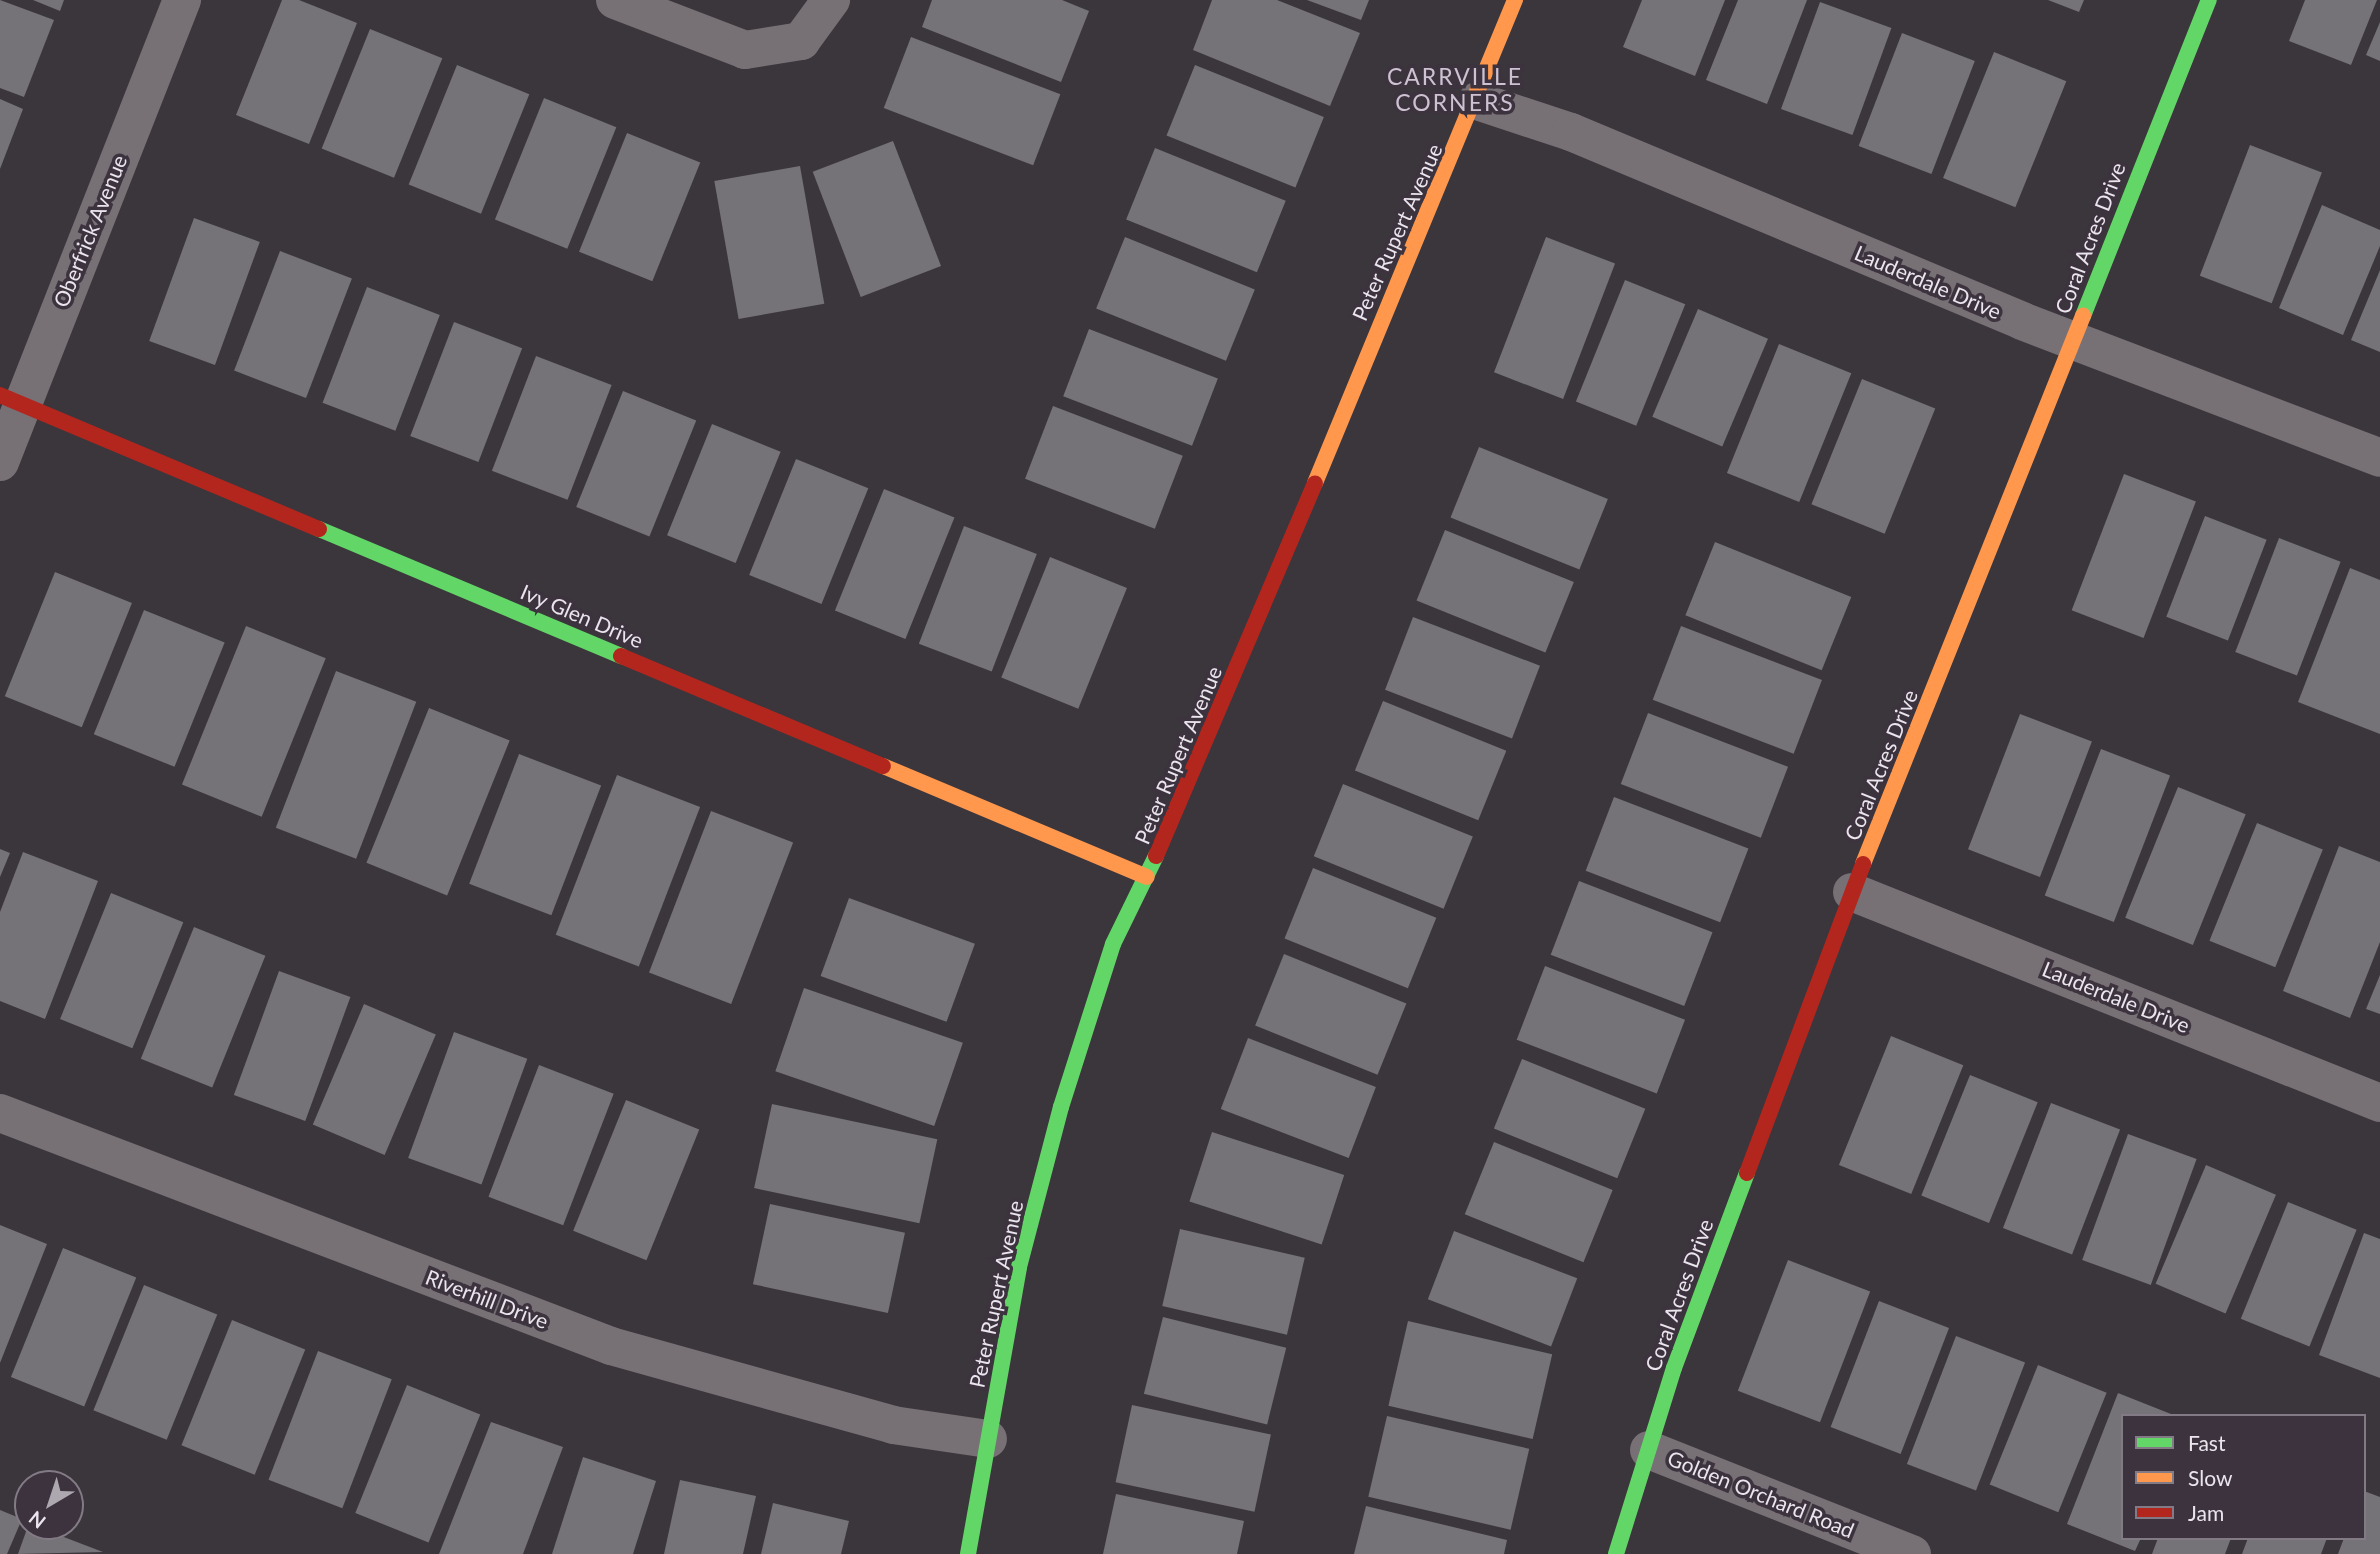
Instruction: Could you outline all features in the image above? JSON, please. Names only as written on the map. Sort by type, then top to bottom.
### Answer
[{"type":"street","name":"Oberfrick Avenue","points":[[0,462],[12,399],[182,0]]},
{"type":"street","points":[[615,0],[745,50],[800,41],[831,0]]},
{"type":"street","name":"Peter Rupert Avenue","points":[[968,1554],[1019,1267],[1062,1107],[1114,944],[1147,877],[1477,101],[1516,0]]},
{"type":"street","name":"Coral Acres Drive","points":[[1616,1554],[1674,1368],[1852,892],[2209,0]]},
{"type":"street","name":"Lauderdale Drive","points":[[1477,101],[1571,132],[2009,316],[2075,337],[2380,458]]},
{"type":"street","name":"Ivy Glen Drive","points":[[12,399],[1147,877]]},
{"type":"street","name":"Lauderdale Drive","points":[[1852,892],[2380,1103]]},
{"type":"street","name":"Riverhill Drive","points":[[0,1114],[611,1346],[893,1425],[988,1439]]},
{"type":"street","name":"Golden Orchard Road","points":[[1649,1450],[1912,1554]]},
{"type":"building","points":[[0,0],[54,20],[24,97],[0,88]]},
{"type":"building","points":[[33,0],[64,0],[60,11]]},
{"type":"building","points":[[282,0],[299,0],[357,23],[309,144],[236,115]]},
{"type":"building","points":[[932,0],[1062,0],[1089,11],[1061,82],[922,27]]},
{"type":"building","points":[[1212,0],[1277,0],[1360,33],[1330,106],[1193,50]]},
{"type":"building","points":[[1307,0],[1369,0],[1361,20]]},
{"type":"building","points":[[1642,0],[1725,0],[1695,76],[1623,47]]},
{"type":"building","points":[[1738,0],[1807,0],[1767,104],[1706,80]]},
{"type":"building","points":[[2048,0],[2084,0],[2079,12]]},
{"type":"building","points":[[2305,0],[2377,0],[2351,65],[2289,41]]},
{"type":"building","points":[[1820,2],[1891,28],[1852,135],[1781,109]]},
{"type":"building","points":[[2380,22],[2380,61],[2366,55]]},
{"type":"building","points":[[370,29],[442,58],[394,178],[322,149]]},
{"type":"building","points":[[1902,33],[1975,61],[1931,174],[1859,146]]},
{"type":"building","points":[[911,37],[1060,94],[1033,165],[884,108]]},
{"type":"building","points":[[1994,52],[2066,81],[2015,207],[1943,178]]},
{"type":"building","points":[[457,65],[529,94],[481,214],[409,185]]},
{"type":"building","points":[[1195,65],[1324,117],[1295,188],[1167,135]]},
{"type":"building","points":[[544,98],[616,127],[567,249],[495,219]]},
{"type":"building","points":[[0,99],[23,109],[0,169]]},
{"type":"building","points":[[627,133],[700,163],[652,281],[579,252]]},
{"type":"building","points":[[893,141],[941,266],[861,297],[813,172]]},
{"type":"building","points":[[2250,145],[2322,173],[2272,303],[2200,276]]},
{"type":"building","points":[[1155,148],[1286,201],[1257,272],[1126,219]]},
{"type":"building","points":[[800,166],[824,304],[739,319],[714,181]]},
{"type":"building","points":[[2322,205],[2380,230],[2380,246],[2343,335],[2279,308]]},
{"type":"building","points":[[194,218],[260,242],[215,365],[149,341]]},
{"type":"building","points":[[1125,237],[1255,289],[1226,361],[1096,308]]},
{"type":"building","points":[[1546,237],[1615,264],[1563,399],[1494,372]]},
{"type":"building","points":[[280,251],[352,279],[306,398],[234,370]]},
{"type":"building","points":[[2380,270],[2380,352],[2351,340]]},
{"type":"building","points":[[1625,280],[1685,304],[1636,426],[1576,401]]},
{"type":"building","points":[[367,287],[440,315],[395,431],[323,403]]},
{"type":"building","points":[[1698,309],[1768,339],[1722,446],[1652,417]]},
{"type":"building","points":[[454,322],[522,348],[478,462],[410,436]]},
{"type":"building","points":[[1089,329],[1218,378],[1192,446],[1063,396]]},
{"type":"building","points":[[1779,344],[1851,373],[1799,502],[1727,473]]},
{"type":"building","points":[[536,356],[612,385],[568,500],[492,471]]},
{"type":"building","points":[[1862,379],[1935,409],[1885,534],[1811,504]]},
{"type":"building","points":[[623,391],[696,421],[649,536],[576,507]]},
{"type":"building","points":[[1053,406],[1183,456],[1155,529],[1025,479]]},
{"type":"building","points":[[712,424],[781,452],[736,563],[667,535]]},
{"type":"building","points":[[1479,447],[1608,499],[1579,570],[1451,517]]},
{"type":"building","points":[[796,459],[868,488],[821,604],[749,575]]},
{"type":"building","points":[[2124,474],[2196,502],[2144,638],[2072,610]]},
{"type":"building","points":[[884,489],[954,517],[905,639],[835,610]]},
{"type":"building","points":[[2205,516],[2267,540],[2228,640],[2166,617]]},
{"type":"building","points":[[964,526],[1037,554],[992,672],[919,644]]},
{"type":"building","points":[[1445,530],[1574,582],[1545,653],[1417,600]]},
{"type":"building","points":[[2279,538],[2341,562],[2297,676],[2235,652]]},
{"type":"building","points":[[1715,542],[1851,597],[1822,670],[1685,615]]},
{"type":"building","points":[[1050,557],[1127,588],[1078,709],[1001,678]]},
{"type":"building","points":[[2350,568],[2380,580],[2380,734],[2298,702]]},
{"type":"building","points":[[55,572],[132,603],[82,727],[5,696]]},
{"type":"building","points":[[144,610],[225,643],[174,767],[94,734]]},
{"type":"building","points":[[1413,617],[1540,666],[1512,739],[1385,690]]},
{"type":"building","points":[[246,626],[326,658],[262,817],[182,785]]},
{"type":"building","points":[[1681,626],[1822,680],[1794,754],[1653,700]]},
{"type":"building","points":[[336,671],[416,702],[356,859],[276,828]]},
{"type":"building","points":[[1383,701],[1506,751],[1478,820],[1355,771]]},
{"type":"building","points":[[429,708],[510,741],[447,895],[366,863]]},
{"type":"building","points":[[1648,713],[1788,767],[1761,838],[1621,784]]},
{"type":"building","points":[[2020,714],[2092,742],[2040,877],[1968,849]]},
{"type":"building","points":[[2101,749],[2170,776],[2114,922],[2045,896]]},
{"type":"building","points":[[519,754],[601,786],[551,915],[469,884]]},
{"type":"building","points":[[617,775],[700,807],[639,967],[556,935]]},
{"type":"building","points":[[1343,784],[1473,836],[1444,909],[1314,856]]},
{"type":"building","points":[[2178,787],[2246,814],[2193,945],[2125,918]]},
{"type":"building","points":[[1614,797],[1748,849],[1720,922],[1586,871]]},
{"type":"building","points":[[711,811],[793,843],[731,1004],[649,973]]},
{"type":"building","points":[[2257,823],[2323,850],[2275,967],[2209,941]]},
{"type":"building","points":[[2339,846],[2380,862],[2380,942],[2350,1018],[2283,991]]},
{"type":"building","points":[[0,849],[10,853],[0,877]]},
{"type":"building","points":[[23,852],[98,881],[45,1019],[0,1001],[0,912]]},
{"type":"building","points":[[1313,868],[1436,918],[1408,988],[1285,938]]},
{"type":"building","points":[[1579,881],[1713,932],[1684,1006],[1551,955]]},
{"type":"building","points":[[111,893],[183,922],[132,1048],[60,1019]]},
{"type":"building","points":[[849,898],[975,944],[947,1022],[821,976]]},
{"type":"building","points":[[194,927],[265,956],[212,1088],[141,1059]]},
{"type":"building","points":[[1284,954],[1406,1003],[1378,1075],[1255,1025]]},
{"type":"building","points":[[1545,966],[1685,1020],[1657,1094],[1517,1040]]},
{"type":"building","points":[[279,971],[350,997],[305,1121],[234,1095]]},
{"type":"building","points":[[2380,975],[2380,1014],[2366,1009]]},
{"type":"building","points":[[804,988],[963,1043],[934,1126],[775,1071]]},
{"type":"building","points":[[364,1004],[436,1034],[385,1155],[313,1125]]},
{"type":"building","points":[[454,1032],[527,1059],[481,1185],[408,1158]]},
{"type":"building","points":[[1891,1036],[1963,1065],[1911,1194],[1839,1165]]},
{"type":"building","points":[[1248,1038],[1376,1087],[1349,1158],[1221,1109]]},
{"type":"building","points":[[1522,1059],[1645,1109],[1617,1178],[1494,1129]]},
{"type":"building","points":[[539,1065],[614,1094],[563,1225],[488,1197]]},
{"type":"building","points":[[1970,1075],[2038,1102],[1989,1223],[1921,1196]]},
{"type":"building","points":[[626,1100],[699,1130],[646,1260],[573,1231]]},
{"type":"building","points":[[2051,1103],[2120,1130],[2072,1255],[2003,1228]]},
{"type":"building","points":[[772,1104],[937,1139],[919,1223],[754,1188]]},
{"type":"building","points":[[1212,1132],[1344,1175],[1322,1244],[1189,1201]]},
{"type":"building","points":[[2128,1134],[2197,1159],[2151,1285],[2082,1260]]},
{"type":"building","points":[[1494,1142],[1613,1190],[1583,1262],[1465,1214]]},
{"type":"building","points":[[2206,1165],[2276,1195],[2226,1313],[2156,1284]]},
{"type":"building","points":[[2288,1202],[2357,1230],[2309,1347],[2241,1319]]},
{"type":"building","points":[[770,1204],[905,1233],[888,1313],[753,1284]]},
{"type":"building","points":[[0,1225],[47,1244],[0,1363]]},
{"type":"building","points":[[1180,1229],[1305,1258],[1287,1335],[1162,1306]]},
{"type":"building","points":[[1454,1231],[1577,1278],[1551,1346],[1428,1299]]},
{"type":"building","points":[[2364,1233],[2380,1239],[2380,1378],[2319,1355]]},
{"type":"building","points":[[63,1248],[136,1278],[84,1406],[11,1377]]},
{"type":"building","points":[[1788,1260],[1870,1292],[1820,1422],[1738,1391]]},
{"type":"building","points":[[144,1285],[217,1315],[167,1440],[93,1410]]},
{"type":"building","points":[[1879,1301],[1949,1328],[1901,1454],[1831,1427]]},
{"type":"building","points":[[1163,1317],[1286,1348],[1267,1424],[1144,1394]]},
{"type":"building","points":[[232,1320],[305,1350],[255,1475],[181,1445]]},
{"type":"building","points":[[1408,1321],[1552,1354],[1533,1439],[1388,1406]]},
{"type":"building","points":[[1956,1336],[2025,1363],[1976,1490],[1907,1464]]},
{"type":"building","points":[[318,1351],[392,1379],[342,1508],[269,1480]]},
{"type":"building","points":[[2038,1365],[2107,1393],[2058,1512],[1990,1485]]},
{"type":"building","points":[[407,1385],[480,1415],[429,1543],[355,1513]]},
{"type":"building","points":[[2118,1393],[2171,1414],[2121,1414],[2121,1540],[2140,1540],[2135,1551],[2067,1524]]},
{"type":"building","points":[[1132,1405],[1271,1435],[1254,1512],[1116,1482]]},
{"type":"building","points":[[1387,1416],[1529,1449],[1511,1530],[1368,1497]]},
{"type":"building","points":[[491,1422],[563,1447],[523,1554],[439,1554]]},
{"type":"building","points":[[583,1457],[656,1481],[633,1554],[552,1554]]},
{"type":"building","points":[[680,1480],[756,1496],[743,1554],[664,1554]]},
{"type":"building","points":[[2366,1492],[2380,1497],[2380,1554],[2338,1554],[2343,1540],[2366,1540]]},
{"type":"building","points":[[1116,1494],[1244,1521],[1237,1554],[1103,1554]]},
{"type":"building","points":[[773,1503],[849,1521],[841,1554],[761,1554]]},
{"type":"building","points":[[1366,1506],[1507,1540],[1504,1554],[1354,1554]]},
{"type":"building","points":[[0,1510],[14,1516],[14,1538],[7,1554],[0,1554]]},
{"type":"building","points":[[23,1540],[72,1540],[103,1552],[18,1554]]},
{"type":"building","points":[[2157,1540],[2230,1540],[2225,1554],[2152,1554]]},
{"type":"building","points":[[2247,1540],[2326,1540],[2321,1554],[2242,1554]]},
{"type":"traffic: fast","points":[[2083,316],[2209,0]]},
{"type":"traffic: fast","points":[[319,529],[621,656]]},
{"type":"traffic: fast","points":[[968,1554],[1019,1267],[1061,1107],[1113,944],[1156,856]]},
{"type":"traffic: fast","points":[[1616,1554],[1674,1368],[1747,1173]]},
{"type":"traffic: slow","points":[[1315,483],[1515,0]]},
{"type":"traffic: slow","points":[[1863,864],[2083,316]]},
{"type":"traffic: slow","points":[[883,766],[1147,877]]},
{"type":"traffic: jam","points":[[0,395],[319,529]]},
{"type":"traffic: jam","points":[[1156,856],[1315,483]]},
{"type":"traffic: jam","points":[[621,656],[883,766]]},
{"type":"traffic: jam","points":[[1747,1173],[1863,864]]},
{"type":"district","name":"CARRVILLE CORNERS","points":[[1455,89]]}]
